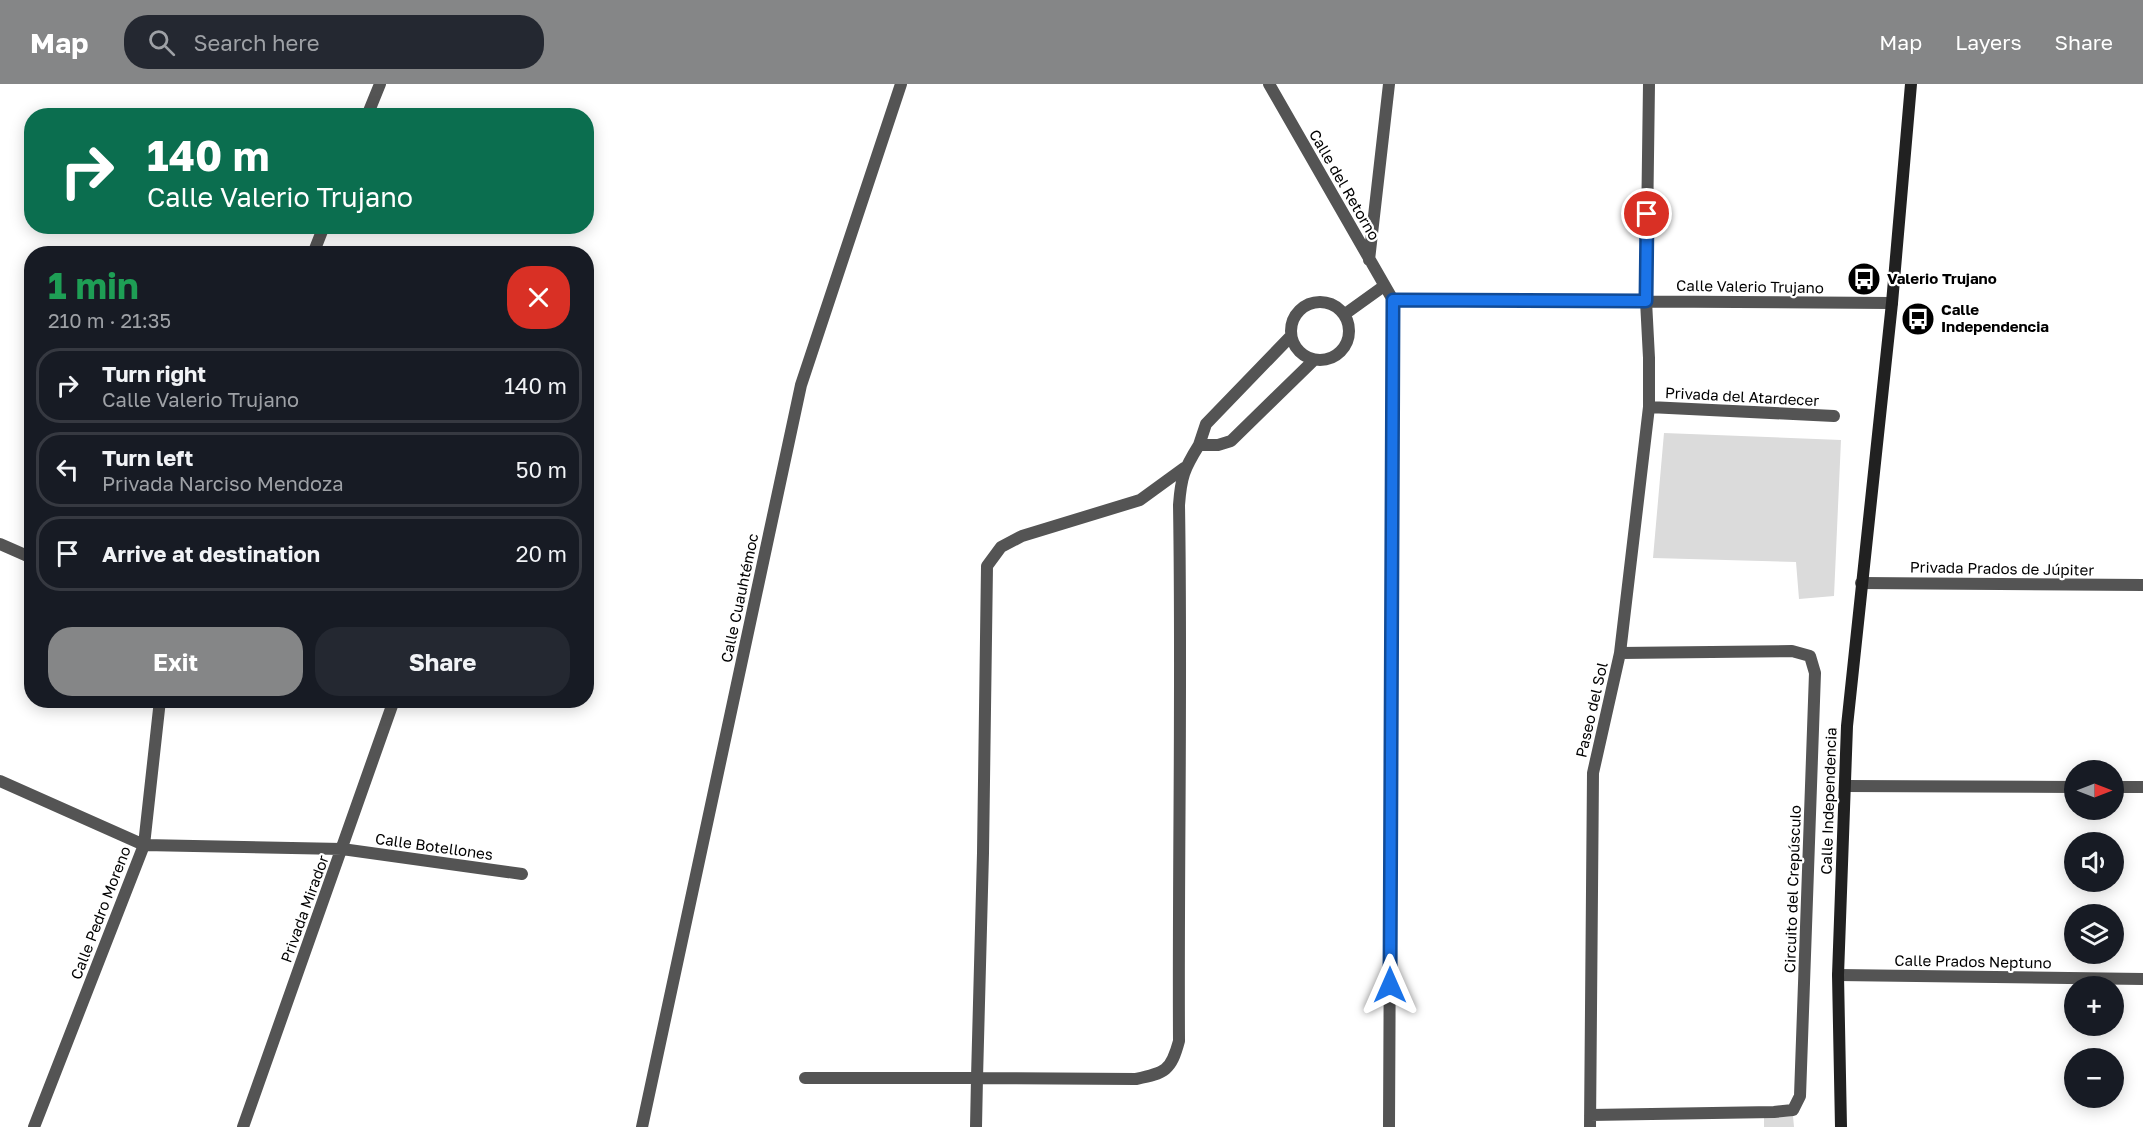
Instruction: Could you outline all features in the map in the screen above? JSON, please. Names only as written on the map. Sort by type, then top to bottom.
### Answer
[{"type":"street","points":[[370,108],[380,84]]},
{"type":"street","name":"Calle Cuauhtémoc","points":[[642,1127],[801,385],[901,84]]},
{"type":"street","name":"Calle del Retorno","points":[[1269,84],[1393,300]]},
{"type":"street","points":[[1369,260],[1389,84]]},
{"type":"street","name":"Paseo del Sol","points":[[1590,1121],[1593,773],[1620,653],[1649,407],[1646,301],[1649,84]]},
{"type":"street","name":"Calle Independencia","points":[[1841,1127],[1838,975],[1847,726],[1892,303],[1911,84]]},
{"type":"street","points":[[1345,314],[1384,286]]},
{"type":"street","points":[[1389,1127],[1393,300]]},
{"type":"street","name":"Calle Valerio Trujano","points":[[1393,300],[1892,303]]},
{"type":"street","points":[[1314,302],[1326,302],[1336,306],[1345,314],[1349,325],[1349,336],[1345,347],[1336,355],[1326,360],[1314,360],[1304,355],[1296,347],[1291,336],[1291,325],[1296,314],[1304,306],[1314,302]]},
{"type":"street","points":[[805,1078],[1136,1079],[1158,1074],[1173,1062],[1179,1041],[1180,485],[1184,468],[1199,445],[1206,424],[1291,336]]},
{"type":"street","points":[[1199,445],[1218,445],[1231,441],[1314,360]]},
{"type":"street","name":"Privada del Atardecer","points":[[1649,407],[1834,417]]},
{"type":"street","points":[[976,1127],[987,566],[1000,547],[1022,536],[1140,500],[1184,468]]},
{"type":"street","points":[[0,544],[24,554]]},
{"type":"street","name":"Privada Prados de Júpiter","points":[[1861,583],[2143,585]]},
{"type":"street","name":"Circuito del Crepúsculo","points":[[1590,1121],[1793,1110],[1800,1096],[1815,672],[1810,656],[1792,651],[1620,653]]},
{"type":"street","name":"Calle Pedro Moreno","points":[[34,1127],[144,845],[159,708]]},
{"type":"street","name":"Privada Mirador","points":[[243,1127],[391,708]]},
{"type":"street","points":[[0,781],[144,845]]},
{"type":"street","points":[[1845,786],[2064,787]]},
{"type":"street","points":[[2124,787],[2143,787]]},
{"type":"street","name":"Calle Botellones","points":[[144,845],[342,849],[522,874]]},
{"type":"street","name":"Calle Prados Neptuno","points":[[1838,975],[2143,979]]},
{"type":"shaded area","points":[[1664,433],[1841,440],[1834,596],[1799,599],[1796,562],[1653,558]]},
{"type":"shaded area","points":[[1793,1116],[1794,1127],[1764,1127],[1764,1118]]},
{"type":"place","name":"Valerio Trujano","points":[[1864,279]]},
{"type":"place","name":"Calle Independencia","points":[[1918,319]]},
{"type":"route","points":[[1390,985],[1393,300],[1646,301],[1647,214]]}]
